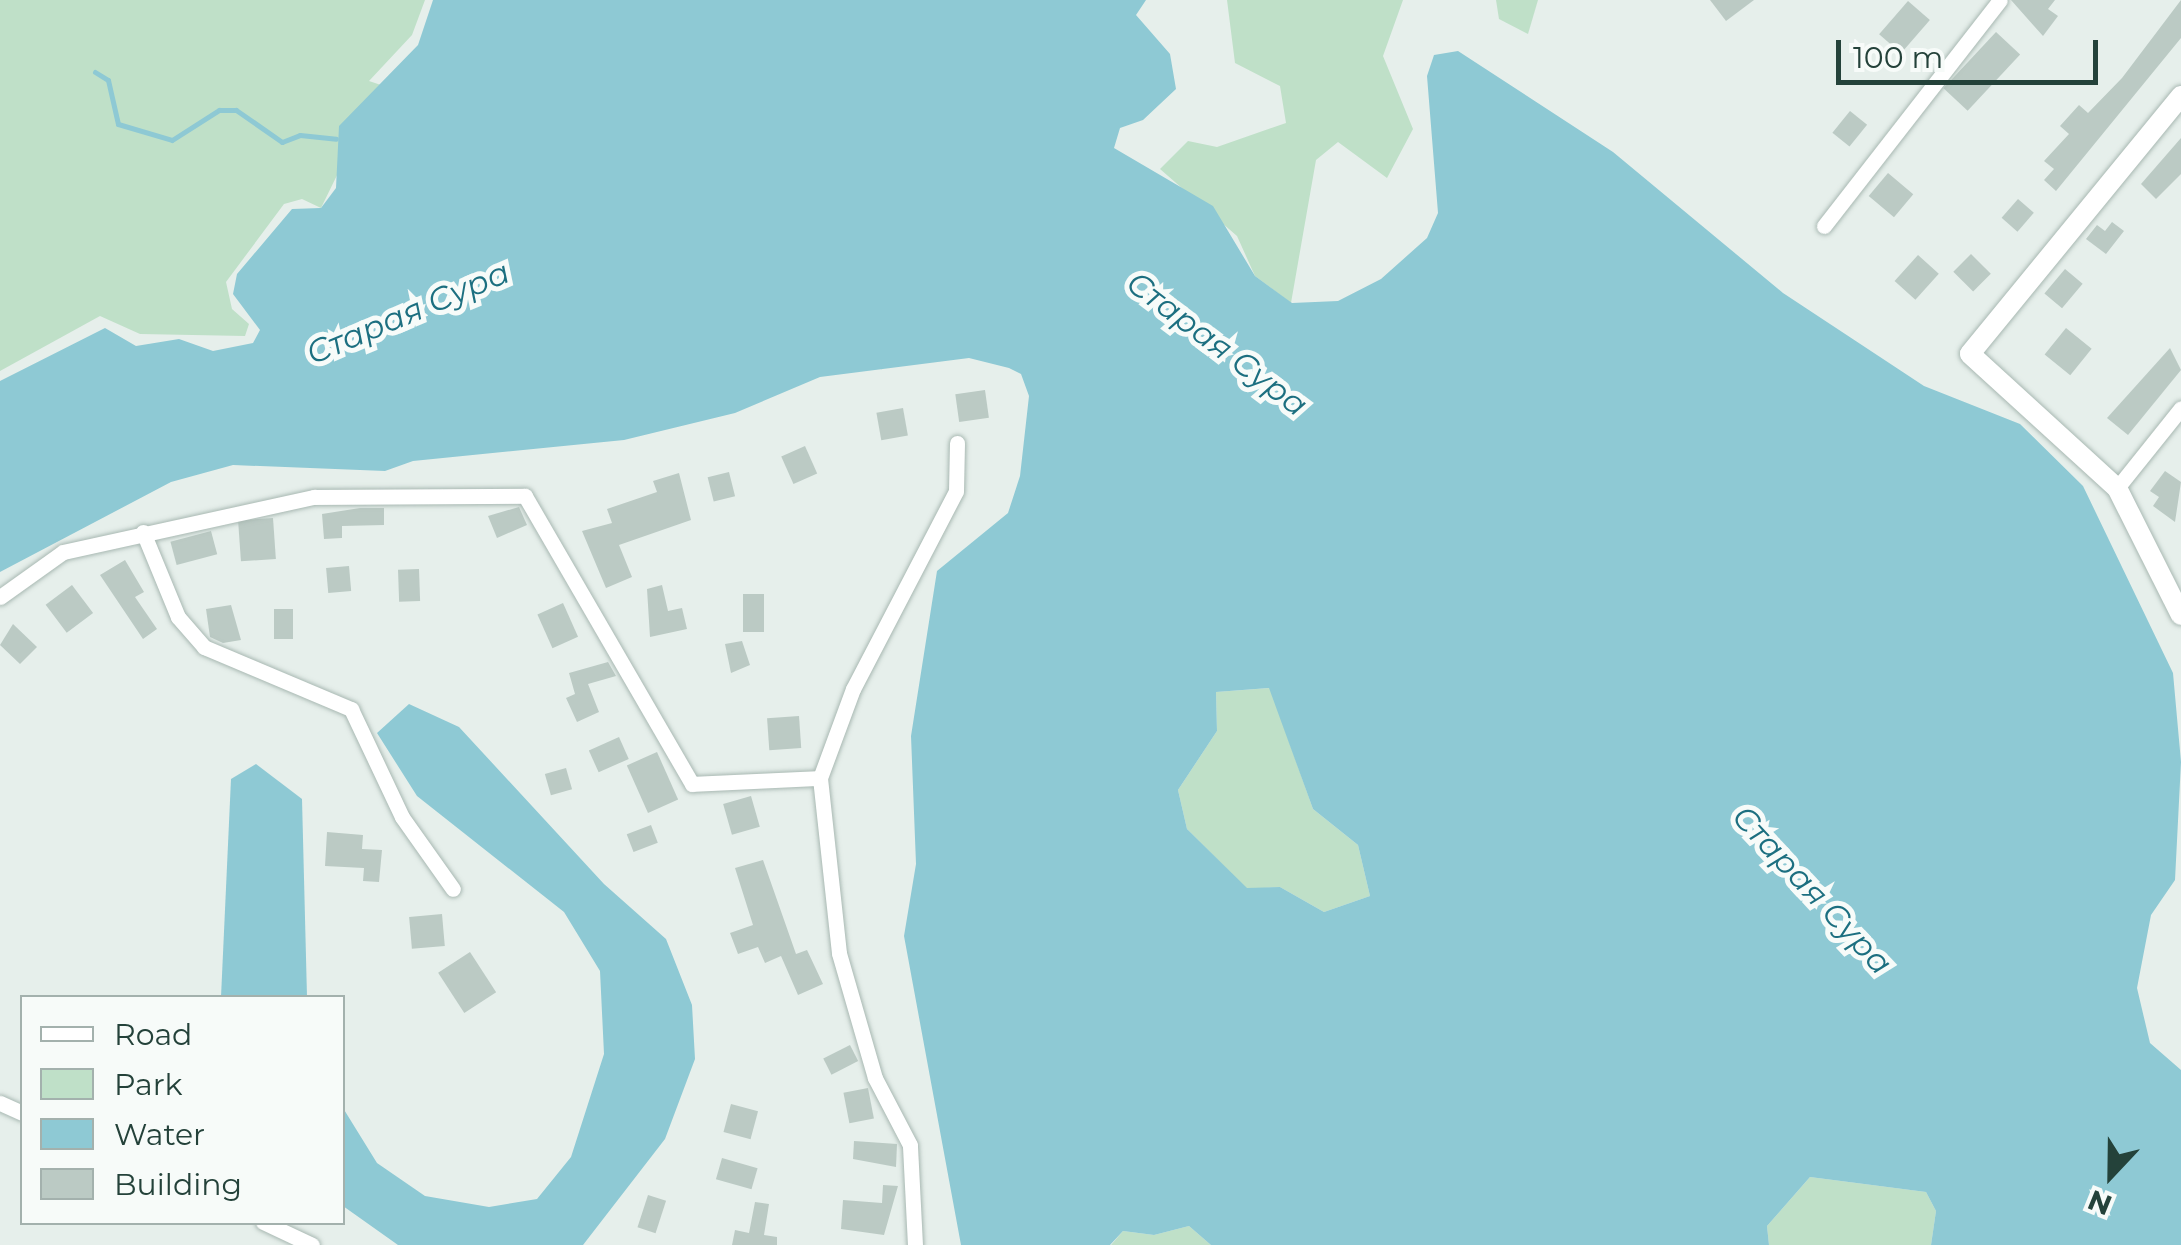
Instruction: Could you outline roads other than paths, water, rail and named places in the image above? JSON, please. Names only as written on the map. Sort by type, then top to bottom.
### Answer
[{"type":"street","points":[[1824,226],[2000,0]]},
{"type":"street","points":[[2181,96],[1970,354],[2116,488],[2181,615]]},
{"type":"street","points":[[2116,488],[2181,408]]},
{"type":"street","points":[[915,1245],[910,1145],[875,1078],[839,954],[820,778],[853,689],[956,491],[956,443]]},
{"type":"street","points":[[0,598],[63,552],[314,497],[525,496],[692,784],[820,778]]},
{"type":"street","points":[[142,532],[178,617],[204,648],[351,708],[402,817],[453,888]]},
{"type":"street","points":[[269,1225],[312,1245]]},
{"type":"water","name":"Старая Сура","points":[[433,0],[1146,0],[1136,15],[1170,54],[1176,89],[1143,120],[1120,128],[1114,148],[1213,206],[1255,276],[1292,303],[1338,301],[1381,279],[1427,238],[1438,213],[1427,76],[1434,55],[1458,51],[1613,152],[1783,293],[1924,386],[2020,424],[2083,486],[2173,673],[2181,762],[2175,880],[2151,915],[2137,988],[2150,1043],[2181,1070],[2181,1245],[1931,1245],[1936,1211],[1926,1192],[1810,1177],[1767,1226],[1769,1245],[1211,1245],[1189,1226],[1154,1235],[1123,1231],[1110,1245],[961,1245],[904,936],[916,864],[911,736],[937,571],[1008,513],[1020,476],[1029,396],[1021,374],[969,358],[820,377],[735,413],[624,440],[413,461],[385,471],[233,465],[171,482],[0,572],[0,381],[105,328],[136,346],[179,339],[213,351],[253,343],[260,330],[233,294],[237,274],[292,209],[321,208],[336,188],[339,126],[418,45]],"holes":[[[1269,688],[1313,809],[1358,845],[1370,896],[1324,912],[1280,887],[1247,888],[1187,829],[1178,790],[1217,731],[1216,692]]]},
{"type":"water","points":[[409,704],[459,727],[604,884],[666,939],[692,1005],[695,1059],[665,1139],[583,1245],[398,1245],[345,1207],[345,1111],[377,1163],[425,1196],[489,1207],[537,1199],[571,1157],[604,1054],[600,971],[564,912],[417,796],[377,733]]},
{"type":"water","points":[[256,764],[302,799],[307,995],[221,995],[231,779]]},
{"type":"waterway","points":[[95,72],[108,80],[118,124],[172,140],[219,110],[236,110],[282,142],[300,135],[336,139]]}]
